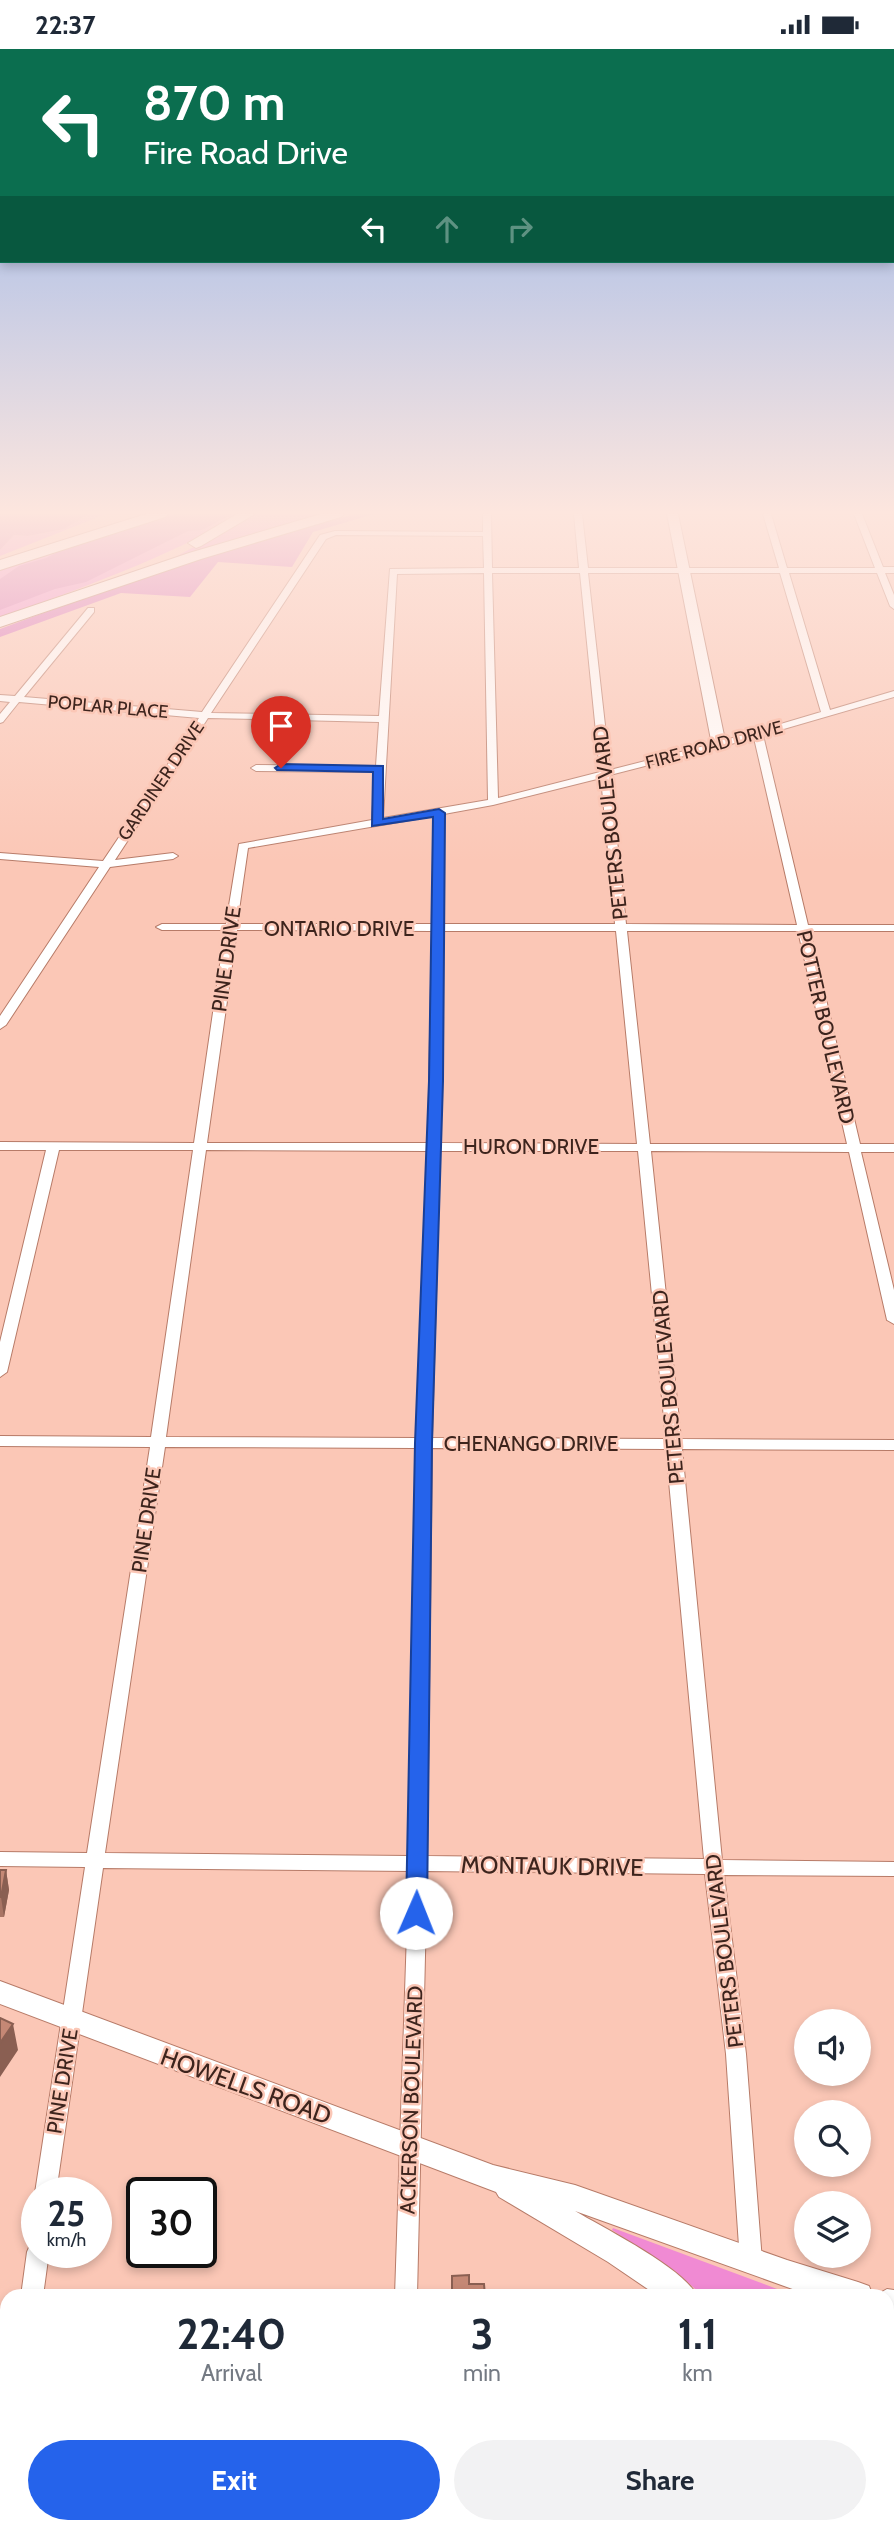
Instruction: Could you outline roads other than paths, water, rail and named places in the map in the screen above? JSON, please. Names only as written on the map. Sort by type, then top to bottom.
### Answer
[{"type":"street","points":[[0,720],[75,630]]},
{"type":"street","name":"GARDINER DRIVE","points":[[0,1025],[261,630]]},
{"type":"street","points":[[376,824],[389,630]]},
{"type":"street","points":[[489,630],[493,802]]},
{"type":"street","name":"PETERS BOULEVARD","points":[[591,630],[674,1443],[714,1869],[736,2054],[751,2261]]},
{"type":"street","points":[[697,630],[719,745]]},
{"type":"street","points":[[801,630],[826,714]]},
{"type":"street","name":"FIRE ROAD DRIVE","points":[[243,846],[493,802],[719,745],[894,694]]},
{"type":"street","name":"POPLAR PLACE","points":[[0,698],[204,716],[383,719]]},
{"type":"street","name":"POTTER BOULEVARD","points":[[758,733],[894,1321]]},
{"type":"street","points":[[256,768],[379,768]]},
{"type":"street","name":"ACKERSON BOULEVARD","points":[[406,2289],[418,1864],[424,1443],[438,987],[436,928],[439,813]]},
{"type":"street","name":"PINE DRIVE","points":[[47,2177],[158,1441],[243,846]]},
{"type":"street","points":[[0,856],[105,864],[173,856]]},
{"type":"street","name":"ONTARIO DRIVE","points":[[162,927],[894,928]]},
{"type":"street","name":"HURON DRIVE","points":[[0,1146],[894,1148]]},
{"type":"street","points":[[0,1372],[54,1146]]},
{"type":"street","name":"CHENANGO DRIVE","points":[[0,1441],[894,1445]]},
{"type":"street","name":"MONTAUK DRIVE","points":[[0,1859],[894,1869]]},
{"type":"street","name":"HOWELLS ROAD","points":[[0,1992],[493,2178],[575,2198],[837,2289]]},
{"type":"street","name":"HOWELLS ROAD","points":[[493,2178],[562,2221],[619,2250],[672,2289]]},
{"type":"street","points":[[33,2289],[36,2268]]}]
